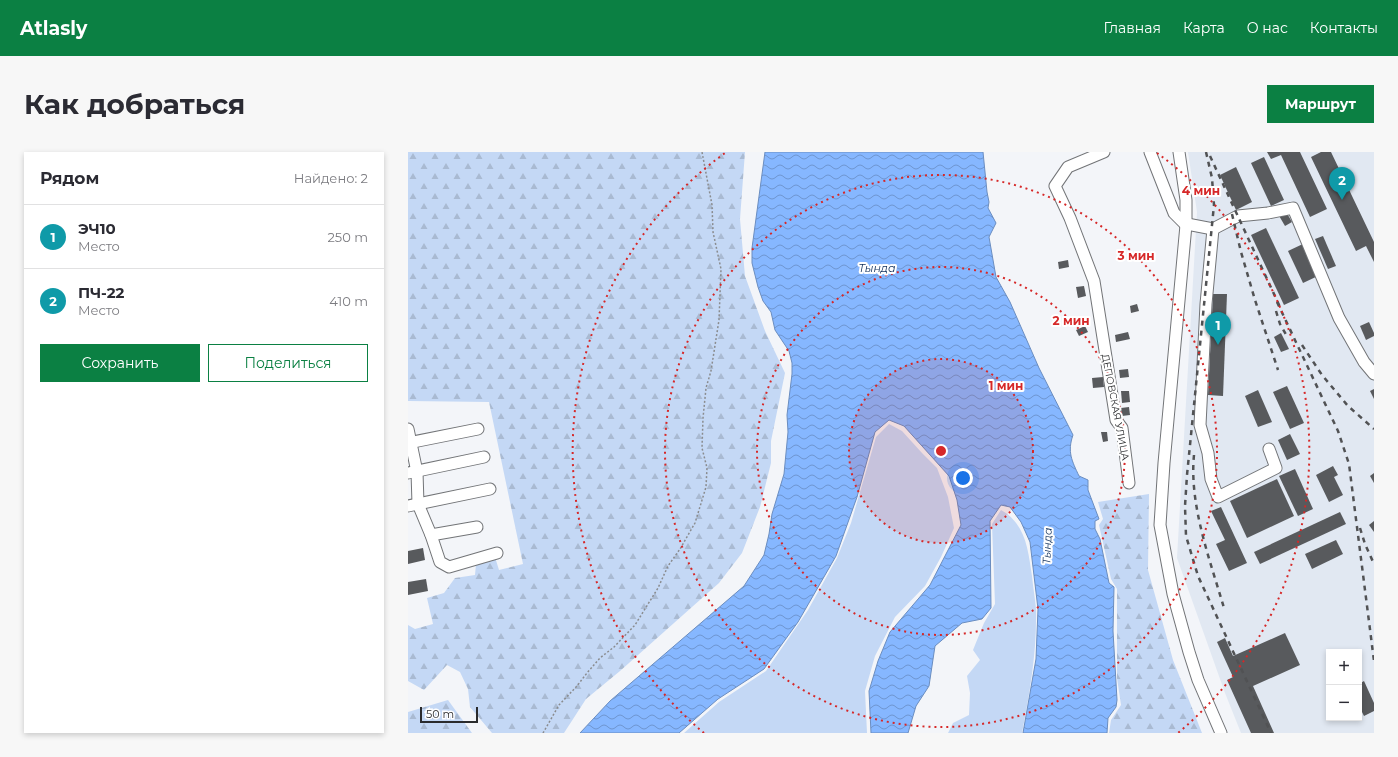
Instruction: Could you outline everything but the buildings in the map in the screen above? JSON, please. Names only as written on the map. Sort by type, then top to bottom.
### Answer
[{"type":"street","name":"ДЕПОВСКАЯ УЛИЦА","points":[[1104,152],[1068,167],[1055,186],[1070,218],[1094,281],[1116,420],[1122,428],[1129,483]]},
{"type":"street","points":[[1150,152],[1174,213],[1186,225]]},
{"type":"street","points":[[1179,152],[1186,200],[1186,225],[1164,463],[1160,525],[1173,594],[1189,652],[1198,680],[1221,733]]},
{"type":"street","points":[[1186,225],[1213,229],[1238,216],[1268,213],[1293,208],[1339,318],[1364,362],[1374,374]]},
{"type":"street","points":[[1213,229],[1206,304],[1200,425],[1208,453],[1211,479],[1218,497],[1276,468],[1268,449]]},
{"type":"street","points":[[408,429],[413,472],[413,505],[431,535],[440,562],[449,567],[497,553]]},
{"type":"street","points":[[410,443],[478,429]]},
{"type":"street","points":[[413,472],[484,457]]},
{"type":"street","points":[[413,505],[490,489]]},
{"type":"street","points":[[431,535],[477,527]]},
{"type":"path","points":[[543,733],[559,705],[600,658],[614,647],[635,625],[658,588],[668,566],[695,523],[706,487],[707,468],[702,448],[706,388],[711,371],[719,320],[721,269],[713,232],[712,205],[702,152]]},
{"type":"shaded area","points":[[1188,152],[1374,152],[1374,733],[1241,733],[1225,693],[1177,558],[1197,212]]},
{"type":"green space","points":[[408,152],[745,152],[740,219],[745,276],[765,331],[785,373],[771,441],[771,463],[760,507],[742,553],[719,583],[620,671],[586,699],[564,733],[492,733],[470,707],[468,689],[460,672],[447,665],[424,690],[408,681],[408,625],[415,629],[433,624],[427,598],[444,593],[455,578],[475,575],[476,564],[495,557],[499,570],[523,564],[489,402],[408,401]]},
{"type":"green space","points":[[889,424],[902,431],[937,468],[948,497],[954,528],[941,557],[925,586],[895,617],[875,656],[865,691],[867,733],[684,733],[719,702],[766,671],[808,610],[837,558],[851,523],[876,437]]},
{"type":"green space","points":[[1149,494],[1148,570],[1173,660],[1202,733],[1109,733],[1111,720],[1121,705],[1117,678],[1117,589],[1111,579],[1099,525],[1103,519],[1098,502]]},
{"type":"green space","points":[[1001,510],[1016,523],[1024,538],[1029,557],[1036,609],[1032,671],[1022,733],[948,733],[953,723],[969,715],[970,693],[967,676],[980,660],[973,650],[984,623],[995,604],[992,524]]},
{"type":"green space","points":[[448,700],[472,733],[408,733],[408,712]]},
{"type":"water","name":"Тында","points":[[765,152],[983,152],[989,202],[988,208],[996,223],[989,237],[996,277],[1010,302],[1039,368],[1073,435],[1070,446],[1071,456],[1079,476],[1088,480],[1088,490],[1099,519],[1095,521],[1095,529],[1100,539],[1109,583],[1114,587],[1113,631],[1117,700],[1116,707],[1108,718],[1107,733],[1023,733],[1036,659],[1038,609],[1030,542],[1021,522],[1010,507],[1001,505],[990,521],[991,608],[982,619],[962,623],[935,646],[929,686],[916,706],[908,733],[871,733],[869,691],[878,661],[890,632],[930,585],[961,525],[957,500],[949,476],[904,426],[889,420],[875,432],[857,497],[836,556],[798,622],[764,669],[718,699],[679,733],[580,733],[610,701],[744,586],[764,555],[772,514],[784,474],[788,432],[787,415],[792,374],[792,363],[789,351],[775,330],[771,312],[763,301],[758,287],[752,263],[752,248]]},
{"type":"railway","points":[[1206,152],[1212,178],[1214,205],[1187,475],[1185,506],[1186,536],[1198,576],[1271,733]]},
{"type":"railway","points":[[1210,156],[1280,307]]},
{"type":"railway","points":[[1232,214],[1255,300],[1278,370]]},
{"type":"railway","points":[[1277,302],[1338,431],[1349,464],[1374,661]]},
{"type":"railway","points":[[1276,311],[1280,324],[1288,338]]},
{"type":"railway","points":[[1302,345],[1322,375],[1348,406],[1374,429]]},
{"type":"railway","points":[[1194,455],[1193,474],[1198,513],[1207,552],[1224,608]]},
{"type":"railway","points":[[1360,528],[1374,564]]},
{"type":"place","name":"ПЧ-22","points":[[1342,200]]},
{"type":"place","name":"ЭЧ10","points":[[1218,345]]}]
